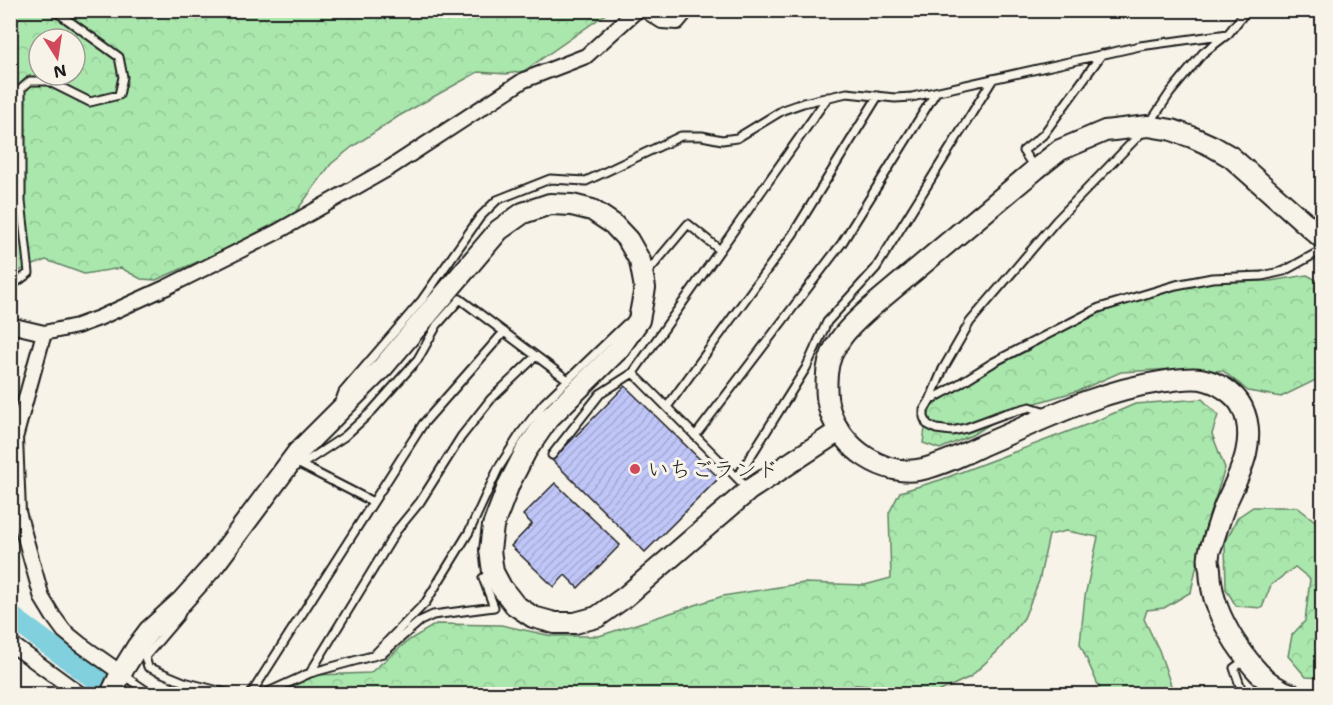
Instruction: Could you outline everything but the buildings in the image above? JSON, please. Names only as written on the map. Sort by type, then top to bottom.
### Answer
[{"type":"street","points":[[10,325],[44,333],[77,326],[167,287],[277,232],[391,167],[524,80],[586,56],[637,10]]},
{"type":"street","points":[[645,10],[662,21],[677,22],[687,10]]},
{"type":"street","points":[[1291,694],[1267,681],[1246,660],[1215,605],[1210,582],[1209,555],[1225,506],[1242,469],[1249,437],[1245,415],[1238,400],[1226,389],[1201,379],[1137,385],[1083,403],[950,461],[921,470],[898,470],[882,465],[854,448],[839,430],[830,411],[827,373],[836,346],[851,325],[875,304],[1060,150],[1106,131],[1148,126],[1172,130],[1212,146],[1231,158],[1323,238]]},
{"type":"street","points":[[111,694],[121,673],[149,632],[182,601],[214,565],[335,414],[437,314],[499,230],[523,213],[550,204],[572,205],[592,210],[614,224],[628,240],[640,261],[645,288],[639,320],[618,350],[548,419],[526,451],[509,484],[493,526],[490,550],[493,572],[515,605],[532,616],[555,623],[597,617],[625,597],[743,484],[839,430]]},
{"type":"street","points":[[44,333],[15,438],[18,512],[42,598],[53,616],[64,631],[121,673]]},
{"type":"street","points":[[10,643],[80,694]]},
{"type":"lane","points":[[10,287],[29,273],[21,201],[21,89],[30,81],[48,81],[90,102],[119,94],[123,77],[119,57],[54,10]]},
{"type":"lane","points":[[1055,415],[1030,407],[952,431],[936,429],[927,424],[924,410],[943,369],[970,322],[1056,221],[1148,126],[1170,93],[1203,53],[1228,34],[1247,10]]},
{"type":"lane","points":[[335,414],[343,392],[422,300],[480,217],[497,200],[550,179],[586,181],[681,136],[702,136],[722,141],[737,138],[783,110],[803,102],[848,93],[912,98],[1140,46],[1228,34]]},
{"type":"lane","points":[[1036,169],[1023,151],[1044,135],[1103,54]]},
{"type":"lane","points":[[633,372],[743,484],[806,368],[826,322],[876,268],[993,79]]},
{"type":"lane","points":[[695,436],[842,243],[936,92]]},
{"type":"lane","points":[[667,407],[793,234],[878,96]]},
{"type":"lane","points":[[552,455],[600,394],[633,372],[828,97]]},
{"type":"lane","points":[[643,278],[688,224],[720,250]]},
{"type":"lane","points":[[930,400],[994,362],[1099,308],[1176,285],[1212,278],[1262,276],[1284,271],[1323,250]]},
{"type":"lane","points":[[296,463],[345,436],[371,412],[418,359],[437,325],[437,314],[460,299],[568,380]]},
{"type":"lane","points":[[373,656],[426,602],[469,532],[498,469],[544,403],[626,324],[634,327]]},
{"type":"lane","points":[[250,694],[423,424],[504,332]]},
{"type":"lane","points":[[310,673],[397,530],[420,502],[461,437],[491,399],[536,356]]},
{"type":"lane","points":[[296,463],[374,502]]},
{"type":"lane","points":[[214,565],[216,568],[146,657],[148,667],[184,682],[230,694]]},
{"type":"lane","points":[[264,694],[310,673],[382,653],[420,621],[433,615],[494,607],[483,578],[493,572]]},
{"type":"lane","points":[[1243,694],[1234,668],[1246,660]]},
{"type":"lane","points":[[121,673],[151,694]]},
{"type":"green space","points":[[11,11],[610,11],[524,71],[506,74],[478,72],[399,116],[331,164],[295,213],[220,252],[156,280],[141,279],[121,268],[84,274],[46,260],[11,274]]},
{"type":"green space","points":[[1307,275],[1322,283],[1322,375],[1281,397],[1248,391],[1223,371],[1175,369],[1121,372],[1080,390],[1016,409],[972,435],[940,449],[923,443],[926,421],[932,406],[978,375],[1027,351],[1078,320],[1166,289],[1212,282],[1270,281]]},
{"type":"green space","points":[[1202,399],[1218,415],[1212,434],[1225,468],[1203,536],[1191,592],[1164,608],[1147,610],[1144,619],[1159,650],[1174,694],[1102,694],[1080,644],[1085,596],[1098,537],[1066,531],[1049,535],[1039,581],[1024,618],[998,651],[970,677],[934,694],[903,694],[894,687],[855,685],[837,694],[275,694],[317,675],[370,673],[409,640],[436,624],[501,625],[552,636],[599,636],[723,596],[804,583],[865,585],[891,578],[889,513],[900,492],[940,480],[1135,404]]},
{"type":"green space","points":[[1253,507],[1297,507],[1315,521],[1322,518],[1322,678],[1306,677],[1288,656],[1292,635],[1305,621],[1310,579],[1295,567],[1271,585],[1262,608],[1236,606],[1226,589],[1225,543],[1238,517]]},
{"type":"waterway","points":[[10,616],[116,694]]},
{"type":"place","name":"いちごランド","points":[[635,469]]}]
